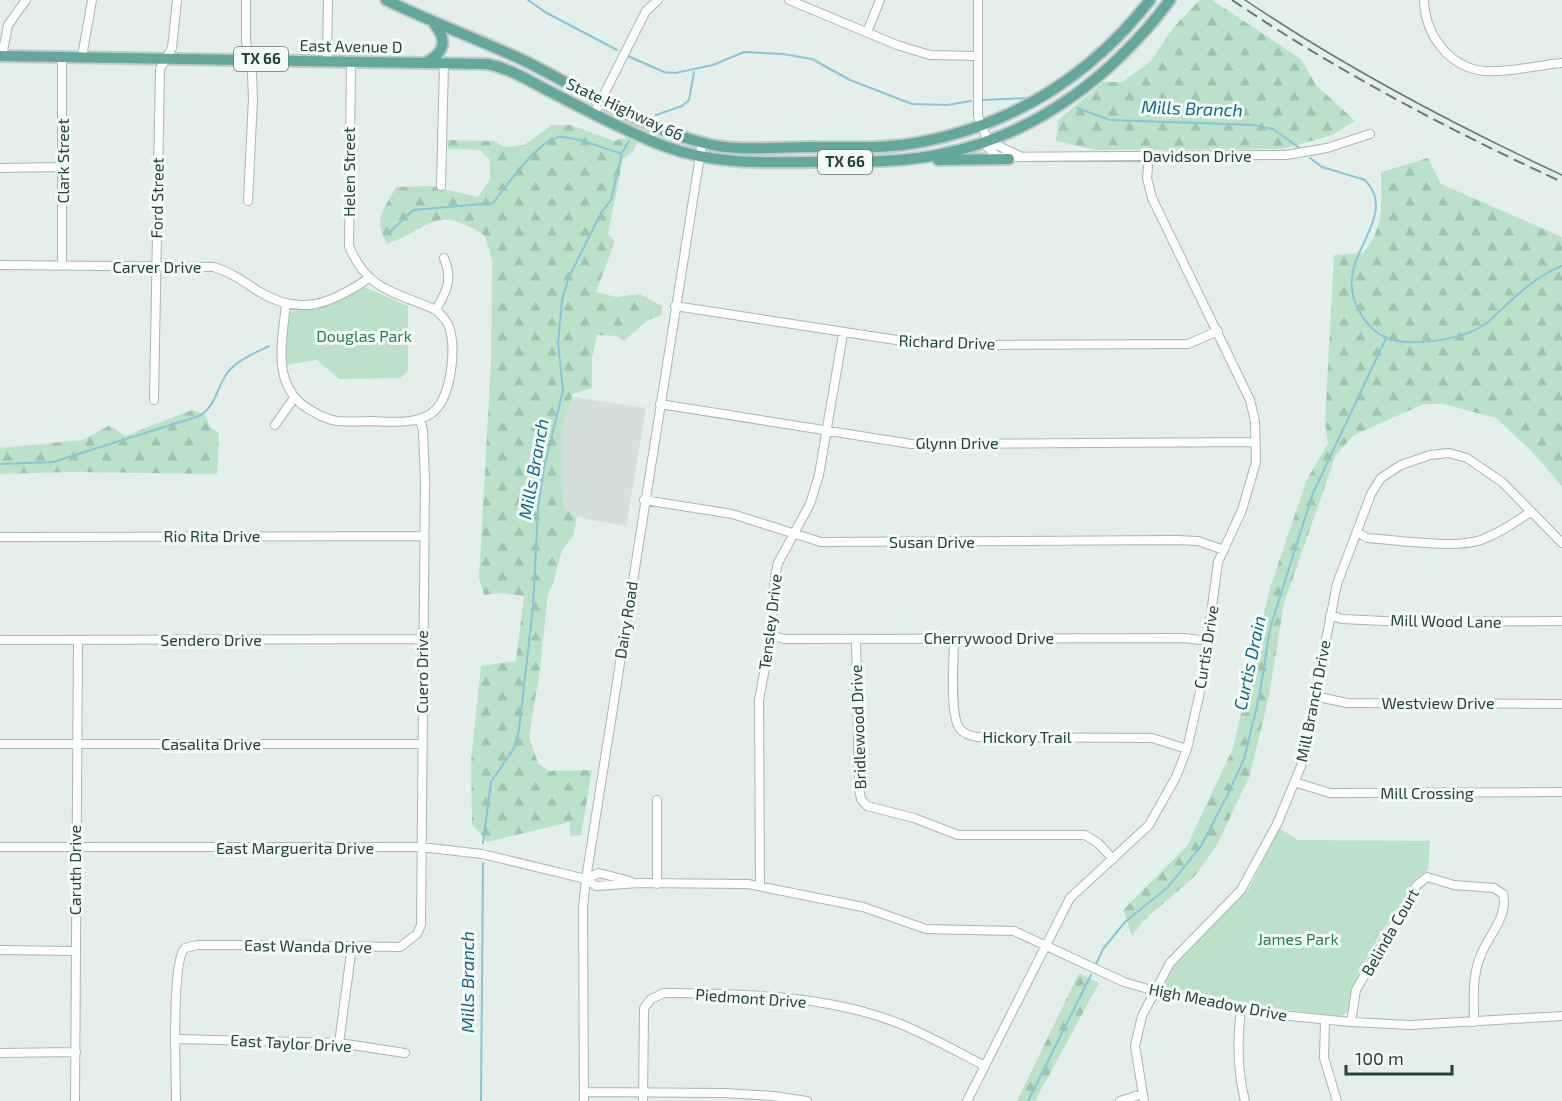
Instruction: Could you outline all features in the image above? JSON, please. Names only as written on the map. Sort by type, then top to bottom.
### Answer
[{"type":"main road","name":"TX 66","points":[[386,0],[433,23]]},
{"type":"main road","name":"State Highway 66","points":[[433,23],[478,39],[665,130],[702,143],[738,148],[885,146],[916,143],[981,126],[1042,98],[1084,69],[1121,36],[1150,0]]},
{"type":"main road","name":"State Highway 66","points":[[520,76],[594,114],[662,145],[699,157],[756,163],[896,160],[942,154],[988,141],[1042,116],[1093,83],[1145,33],[1170,0]]},
{"type":"main road","points":[[426,62],[440,53],[443,46],[442,34],[433,23]]},
{"type":"main road","name":"East Avenue D","points":[[1,56],[487,64],[520,76]]},
{"type":"main road","points":[[896,160],[1015,157]]},
{"type":"street","points":[[1,56],[8,25],[26,0]]},
{"type":"street","points":[[82,57],[92,0]]},
{"type":"street","name":"Ford Street","points":[[154,400],[160,69],[172,48],[177,0]]},
{"type":"street","points":[[246,0],[246,42],[250,59],[253,99],[248,201]]},
{"type":"street","points":[[327,60],[328,0]]},
{"type":"street","points":[[594,114],[646,11],[658,0]]},
{"type":"street","points":[[789,0],[930,55],[977,56]]},
{"type":"street","points":[[867,32],[880,0]]},
{"type":"street","points":[[978,0],[978,116],[988,141],[987,147],[991,152],[998,157],[1015,157]]},
{"type":"street","points":[[1424,0],[1431,32],[1442,50],[1471,68],[1492,71],[1562,63]]},
{"type":"street","name":"Clark Street","points":[[62,57],[62,266]]},
{"type":"street","name":"Helen Street","points":[[351,61],[349,246],[357,265],[369,278]]},
{"type":"street","points":[[441,186],[444,63]]},
{"type":"street","name":"Davidson Drive","points":[[1015,157],[1286,155],[1327,148],[1370,134]]},
{"type":"street","name":"Dairy Road","points":[[584,1097],[583,907],[586,879],[702,143]]},
{"type":"street","name":"Curtis Drive","points":[[967,1101],[1070,898],[1149,825],[1176,777],[1187,749],[1208,641],[1214,605],[1214,575],[1251,485],[1256,462],[1256,442],[1250,400],[1152,198],[1147,178],[1149,156]]},
{"type":"street","points":[[0,168],[63,167]]},
{"type":"street","points":[[436,310],[450,284],[450,271],[444,258]]},
{"type":"street","name":"Carver Drive","points":[[0,265],[213,267],[225,270],[271,299],[286,305],[326,303],[346,294],[369,278]]},
{"type":"street","points":[[286,305],[281,366],[284,383],[294,399],[315,414],[338,421],[420,420],[433,412],[449,389],[450,329],[436,310],[391,293],[369,278]]},
{"type":"street","name":"Richard Drive","points":[[675,306],[929,345],[1188,344],[1218,331]]},
{"type":"street","name":"Tensley Drive","points":[[760,886],[759,700],[771,635],[778,563],[810,504],[828,431],[843,333]]},
{"type":"street","points":[[275,425],[294,399]]},
{"type":"street","name":"Glynn Drive","points":[[660,404],[911,444],[1256,442]]},
{"type":"street","name":"Cuero Drive","points":[[420,420],[424,459],[421,925]]},
{"type":"street","name":"Mill Branch Drive","points":[[1143,1097],[1136,1066],[1136,1032],[1170,963],[1213,920],[1247,881],[1278,822],[1301,766],[1337,584],[1371,494],[1381,478],[1401,465],[1430,455],[1449,453],[1480,465],[1502,482],[1530,512]]},
{"type":"street","name":"Susan Drive","points":[[645,500],[732,514],[821,542],[1177,540],[1198,541],[1224,550]]},
{"type":"street","points":[[1357,532],[1367,538],[1438,543],[1478,541],[1511,526],[1530,512],[1562,543]]},
{"type":"street","name":"Rio Rita Drive","points":[[0,537],[423,536]]},
{"type":"street","name":"Mill Wood Lane","points":[[1330,615],[1342,619],[1405,622],[1562,621]]},
{"type":"street","name":"Cherrywood Drive","points":[[771,635],[784,639],[1184,638],[1208,641]]},
{"type":"street","name":"Sendero Drive","points":[[0,640],[422,639]]},
{"type":"street","name":"Bridlewood Drive","points":[[855,639],[859,789],[861,799],[867,806],[914,818],[958,836],[1085,835],[1098,843],[1113,859]]},
{"type":"street","name":"Hickory Trail","points":[[954,639],[955,716],[960,729],[967,735],[977,737],[1152,738],[1187,749]]},
{"type":"street","name":"Caruth Drive","points":[[75,1101],[75,744],[78,640]]},
{"type":"street","name":"Westview Drive","points":[[1314,696],[1347,703],[1562,704]]},
{"type":"street","name":"Casalita Drive","points":[[0,744],[421,744]]},
{"type":"street","name":"Mill Crossing","points":[[1294,782],[1330,793],[1562,792]]},
{"type":"street","points":[[657,800],[657,884]]},
{"type":"street","name":"East Marguerita Drive","points":[[0,847],[421,847],[482,854],[586,879]]},
{"type":"street","name":"High Meadow Drive","points":[[586,879],[599,873],[639,883]]},
{"type":"street","name":"Belinda Court","points":[[1351,1022],[1356,990],[1417,885],[1427,877],[1462,886],[1494,888],[1503,894],[1504,911],[1479,959],[1474,983],[1474,1022]]},
{"type":"street","name":"High Meadow Drive","points":[[586,879],[596,886],[639,883],[760,886],[863,907],[926,929],[1014,931],[1100,973],[1155,992],[1241,1009],[1325,1020],[1410,1024],[1562,1016]]},
{"type":"street","name":"East Wanda Drive","points":[[177,1039],[176,981],[179,957],[185,948],[197,945],[400,947],[417,934],[421,925]]},
{"type":"street","points":[[339,1043],[352,946]]},
{"type":"street","points":[[0,951],[75,951]]},
{"type":"street","name":"Piedmont Drive","points":[[643,1097],[645,1008],[651,999],[664,993],[760,995],[844,1007],[897,1023],[985,1066]]},
{"type":"street","points":[[1241,1009],[1238,1058],[1245,1101]]},
{"type":"street","points":[[1325,1020],[1324,1058],[1337,1101]]},
{"type":"street","points":[[176,1101],[177,1039]]},
{"type":"street","name":"East Taylor Drive","points":[[177,1039],[339,1043],[405,1053]]},
{"type":"street","points":[[0,1053],[76,1052]]},
{"type":"street","points":[[584,1097],[725,1093],[773,1095],[807,1101]]},
{"type":"street","points":[[1120,1101],[1143,1097]]},
{"type":"shaded area","points":[[572,397],[646,408],[626,526],[577,517],[565,509],[561,482],[562,428]]},
{"type":"green space","points":[[1200,0],[1212,0],[1301,59],[1316,85],[1355,121],[1332,135],[1283,149],[1096,150],[1056,141],[1058,120],[1104,82],[1122,82],[1151,61],[1173,28]]},
{"type":"green space","points":[[552,125],[571,125],[614,141],[624,138],[638,140],[634,150],[623,159],[608,234],[615,241],[596,292],[616,297],[640,294],[662,306],[662,315],[648,320],[624,341],[617,336],[597,335],[592,359],[592,388],[573,394],[562,428],[561,482],[565,509],[577,517],[573,536],[562,550],[553,584],[548,593],[540,669],[529,737],[538,763],[549,771],[592,770],[581,835],[570,836],[570,822],[487,842],[472,824],[471,761],[481,666],[516,661],[524,596],[501,593],[484,595],[479,578],[491,362],[492,260],[485,236],[456,221],[434,222],[387,244],[380,220],[396,187],[431,186],[478,197],[490,179],[490,160],[480,150],[448,149],[447,140],[494,141],[505,147],[524,145]]},
{"type":"green space","points":[[1428,158],[1441,184],[1562,237],[1562,486],[1531,451],[1496,418],[1443,404],[1424,404],[1354,435],[1336,455],[1284,603],[1269,696],[1250,775],[1217,845],[1194,877],[1144,920],[1132,936],[1123,910],[1187,846],[1233,748],[1270,588],[1307,479],[1328,444],[1325,423],[1334,255],[1363,253],[1370,244],[1380,215],[1381,172]]},
{"type":"green space","name":"Douglas Park","points":[[365,287],[408,306],[408,371],[400,378],[339,379],[317,360],[284,365],[290,312],[338,301]]},
{"type":"green space","points":[[192,410],[205,414],[210,427],[219,433],[217,474],[71,472],[0,474],[0,448],[83,440],[110,425],[125,436]]},
{"type":"green space","name":"James Park","points":[[1279,828],[1298,840],[1430,841],[1428,870],[1415,879],[1375,943],[1358,977],[1347,1013],[1341,1016],[1286,1010],[1165,987],[1168,972],[1176,960],[1249,889]]},
{"type":"green space","points":[[1079,973],[1099,983],[1035,1101],[1017,1101]]},
{"type":"waterway","name":"Mills Branch","points":[[528,0],[545,12],[617,50]]},
{"type":"waterway","name":"Mills Branch","points":[[628,56],[664,72],[675,73],[713,65],[744,52],[783,54],[812,59],[850,80],[912,104],[948,105],[971,101]]},
{"type":"waterway","name":"Mills Branch","points":[[656,115],[682,106],[689,100],[694,72]]},
{"type":"waterway","name":"Mills Branch","points":[[982,100],[1027,98]]},
{"type":"waterway","name":"Mills Branch","points":[[1077,108],[1110,120],[1253,125],[1273,129],[1301,149]]},
{"type":"waterway","points":[[388,234],[413,210],[493,203],[534,153],[553,139],[562,137],[577,139],[620,153]]},
{"type":"waterway","name":"Mills Branch","points":[[483,843],[491,782],[514,748],[519,730],[533,607],[538,508],[544,467],[563,391],[558,343],[562,300],[569,277],[601,213],[611,200],[622,153],[629,141]]},
{"type":"waterway","name":"Mills Branch","points":[[1310,158],[1322,167],[1365,180],[1374,194],[1376,208],[1373,222],[1354,266],[1352,282],[1354,299],[1362,316],[1375,331],[1385,337],[1407,342],[1420,342],[1448,339],[1472,331],[1488,322],[1531,284],[1562,266]]},
{"type":"waterway","name":"Curtis Drain","points":[[1096,964],[1103,949],[1125,922],[1168,887],[1201,846],[1228,794],[1244,759],[1260,693],[1270,628],[1313,493],[1386,338]]},
{"type":"waterway","points":[[0,464],[53,462],[199,416],[213,402],[232,367],[269,346]]},
{"type":"waterway","name":"Mills Branch","points":[[481,1101],[483,863]]},
{"type":"waterway","name":"Curtis Drain","points":[[1028,1101],[1091,975]]},
{"type":"tram line","points":[[1245,0],[1322,49],[1400,94],[1562,175]]},
{"type":"railway","points":[[1232,0],[1312,51],[1393,98],[1562,182]]}]
